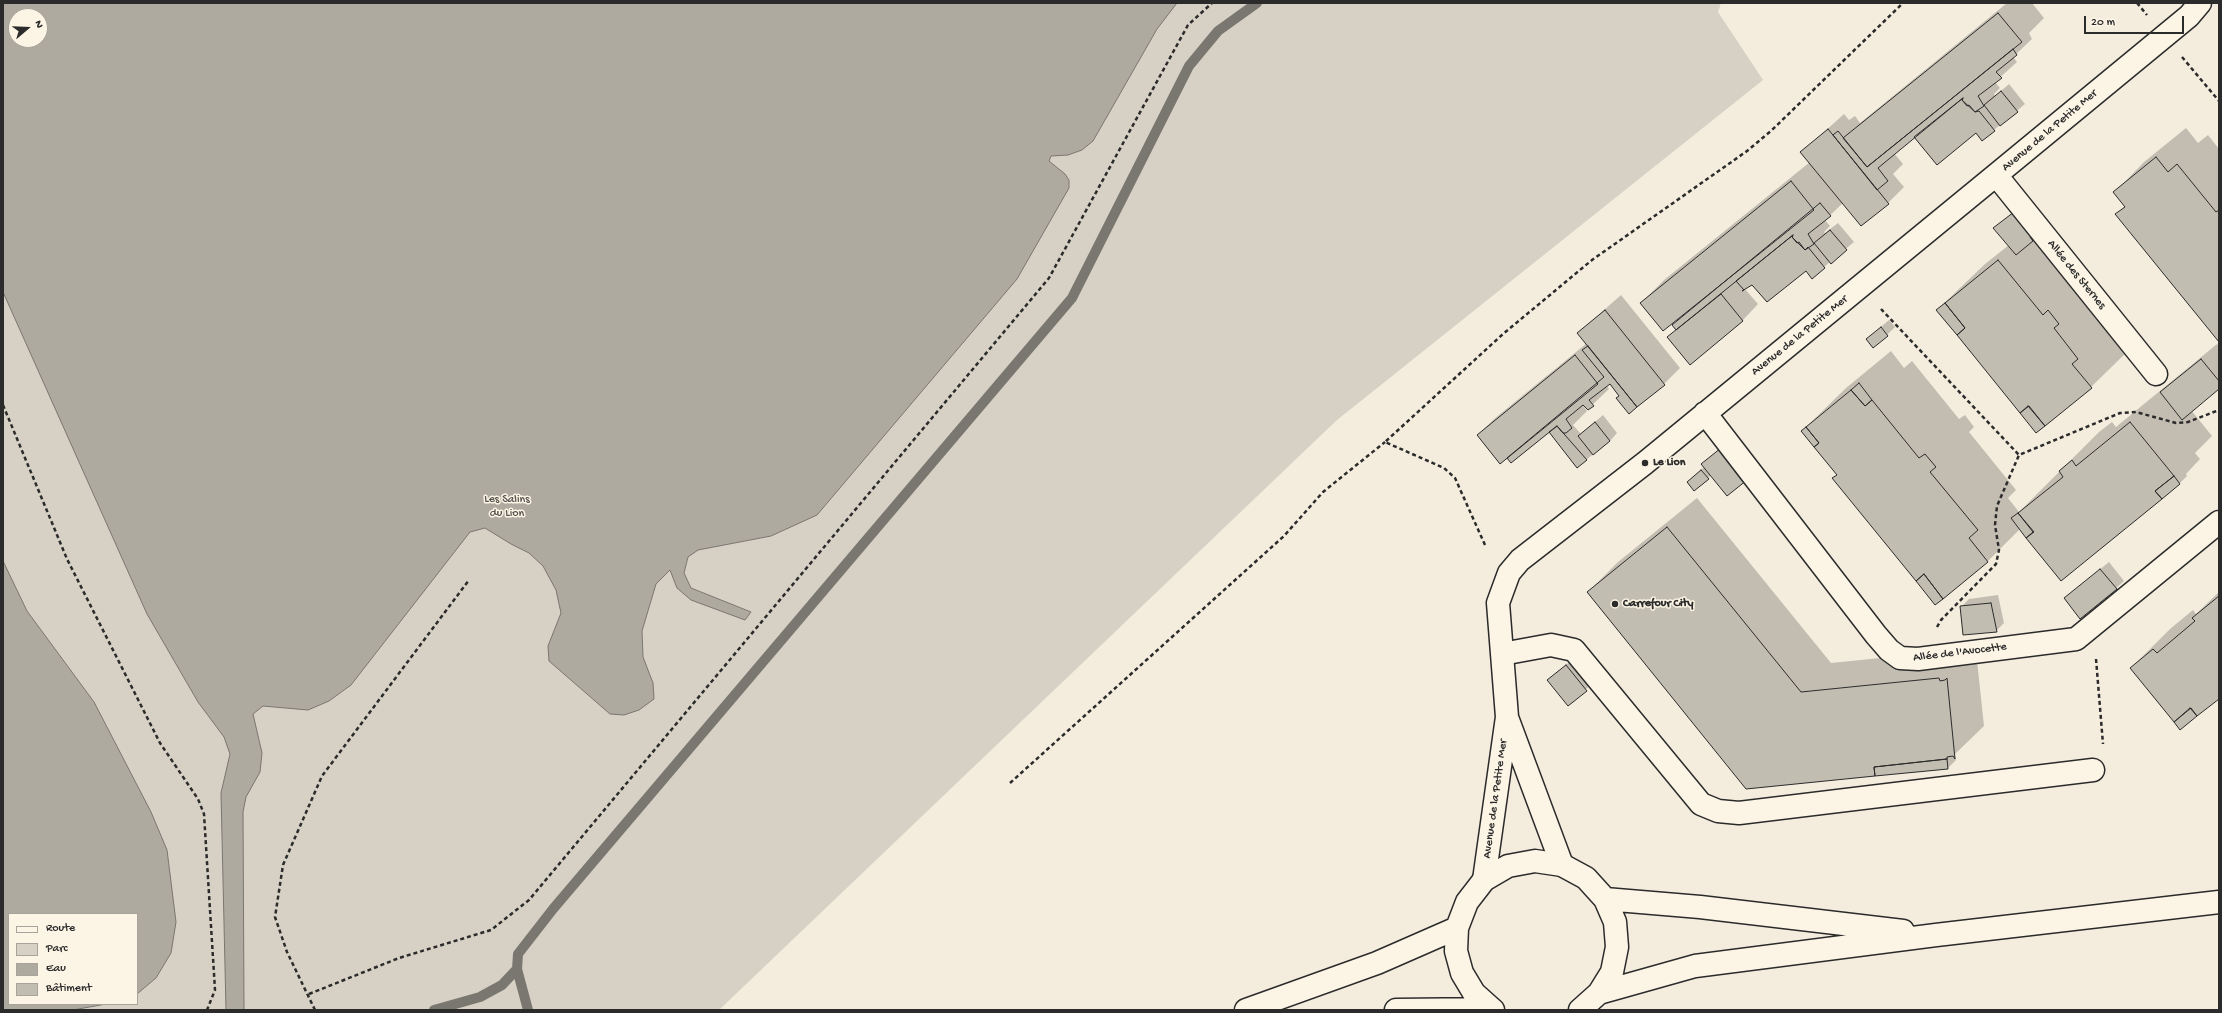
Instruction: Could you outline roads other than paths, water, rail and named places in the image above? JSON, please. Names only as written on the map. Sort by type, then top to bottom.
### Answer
[{"type":"street","name":"Avenue de la Petite Mer","points":[[1484,880],[1507,717],[1498,603],[1502,587],[1513,568],[1520,560],[1705,413],[1996,175],[2189,16],[2200,3]]},
{"type":"street","name":"Allée des Sternes","points":[[1996,175],[2156,374]]},
{"type":"street","name":"Allée de l'Avocette","points":[[1705,413],[1889,650],[1900,658],[1907,660],[2064,641],[2083,636],[2219,522]]},
{"type":"street","points":[[1502,654],[1552,645],[1574,650],[1701,804],[1718,811],[1739,812],[2093,770]]},
{"type":"street","name":"Avenue de la Petite Mer","points":[[1507,717],[1562,865]]},
{"type":"street","points":[[1492,1009],[1474,993],[1462,973],[1456,951],[1457,928],[1466,902],[1484,880],[1508,866],[1534,861],[1562,865],[1586,878],[1605,899],[1615,922],[1617,947],[1612,972],[1587,1005]]},
{"type":"street","points":[[1605,899],[1700,907],[1936,935]]},
{"type":"street","points":[[1587,1005],[1695,966],[1936,935],[2219,902]]},
{"type":"street","points":[[1246,1010],[1377,963],[1457,928]]},
{"type":"street","points":[[1396,1010],[1492,1009]]},
{"type":"water","points":[[3,3],[1177,3],[1157,29],[1093,141],[1082,150],[1068,155],[1051,156],[1049,161],[1065,174],[1069,180],[1069,188],[1017,279],[817,515],[771,536],[698,550],[688,557],[684,573],[691,588],[751,612],[745,620],[691,600],[677,588],[670,570],[656,584],[642,631],[643,657],[653,683],[654,699],[639,710],[624,715],[610,714],[549,661],[548,646],[561,613],[556,590],[543,566],[529,553],[485,528],[470,532],[351,685],[329,701],[308,710],[263,706],[253,714],[262,753],[260,772],[246,797],[243,812],[244,1010],[226,1010],[221,793],[230,754],[224,737],[198,702],[147,614],[3,292]]},
{"type":"water","points":[[3,561],[27,611],[94,702],[151,812],[167,850],[176,922],[171,953],[156,978],[138,993],[138,913],[8,913],[8,1005],[100,1005],[73,1010],[3,1010]]},
{"type":"waterway","points":[[528,1010],[517,969],[518,954],[553,909],[1072,298],[1189,66],[1218,31],[1257,3]]},
{"type":"waterway","points":[[434,1010],[480,997],[502,985],[517,969]]},
{"type":"place","name":"Le Lion","points":[[1645,463]]},
{"type":"place","name":"Carrefour City","points":[[1615,604]]},
{"type":"park label","name":"Les Salins du Lion","points":[[507,507]]}]
